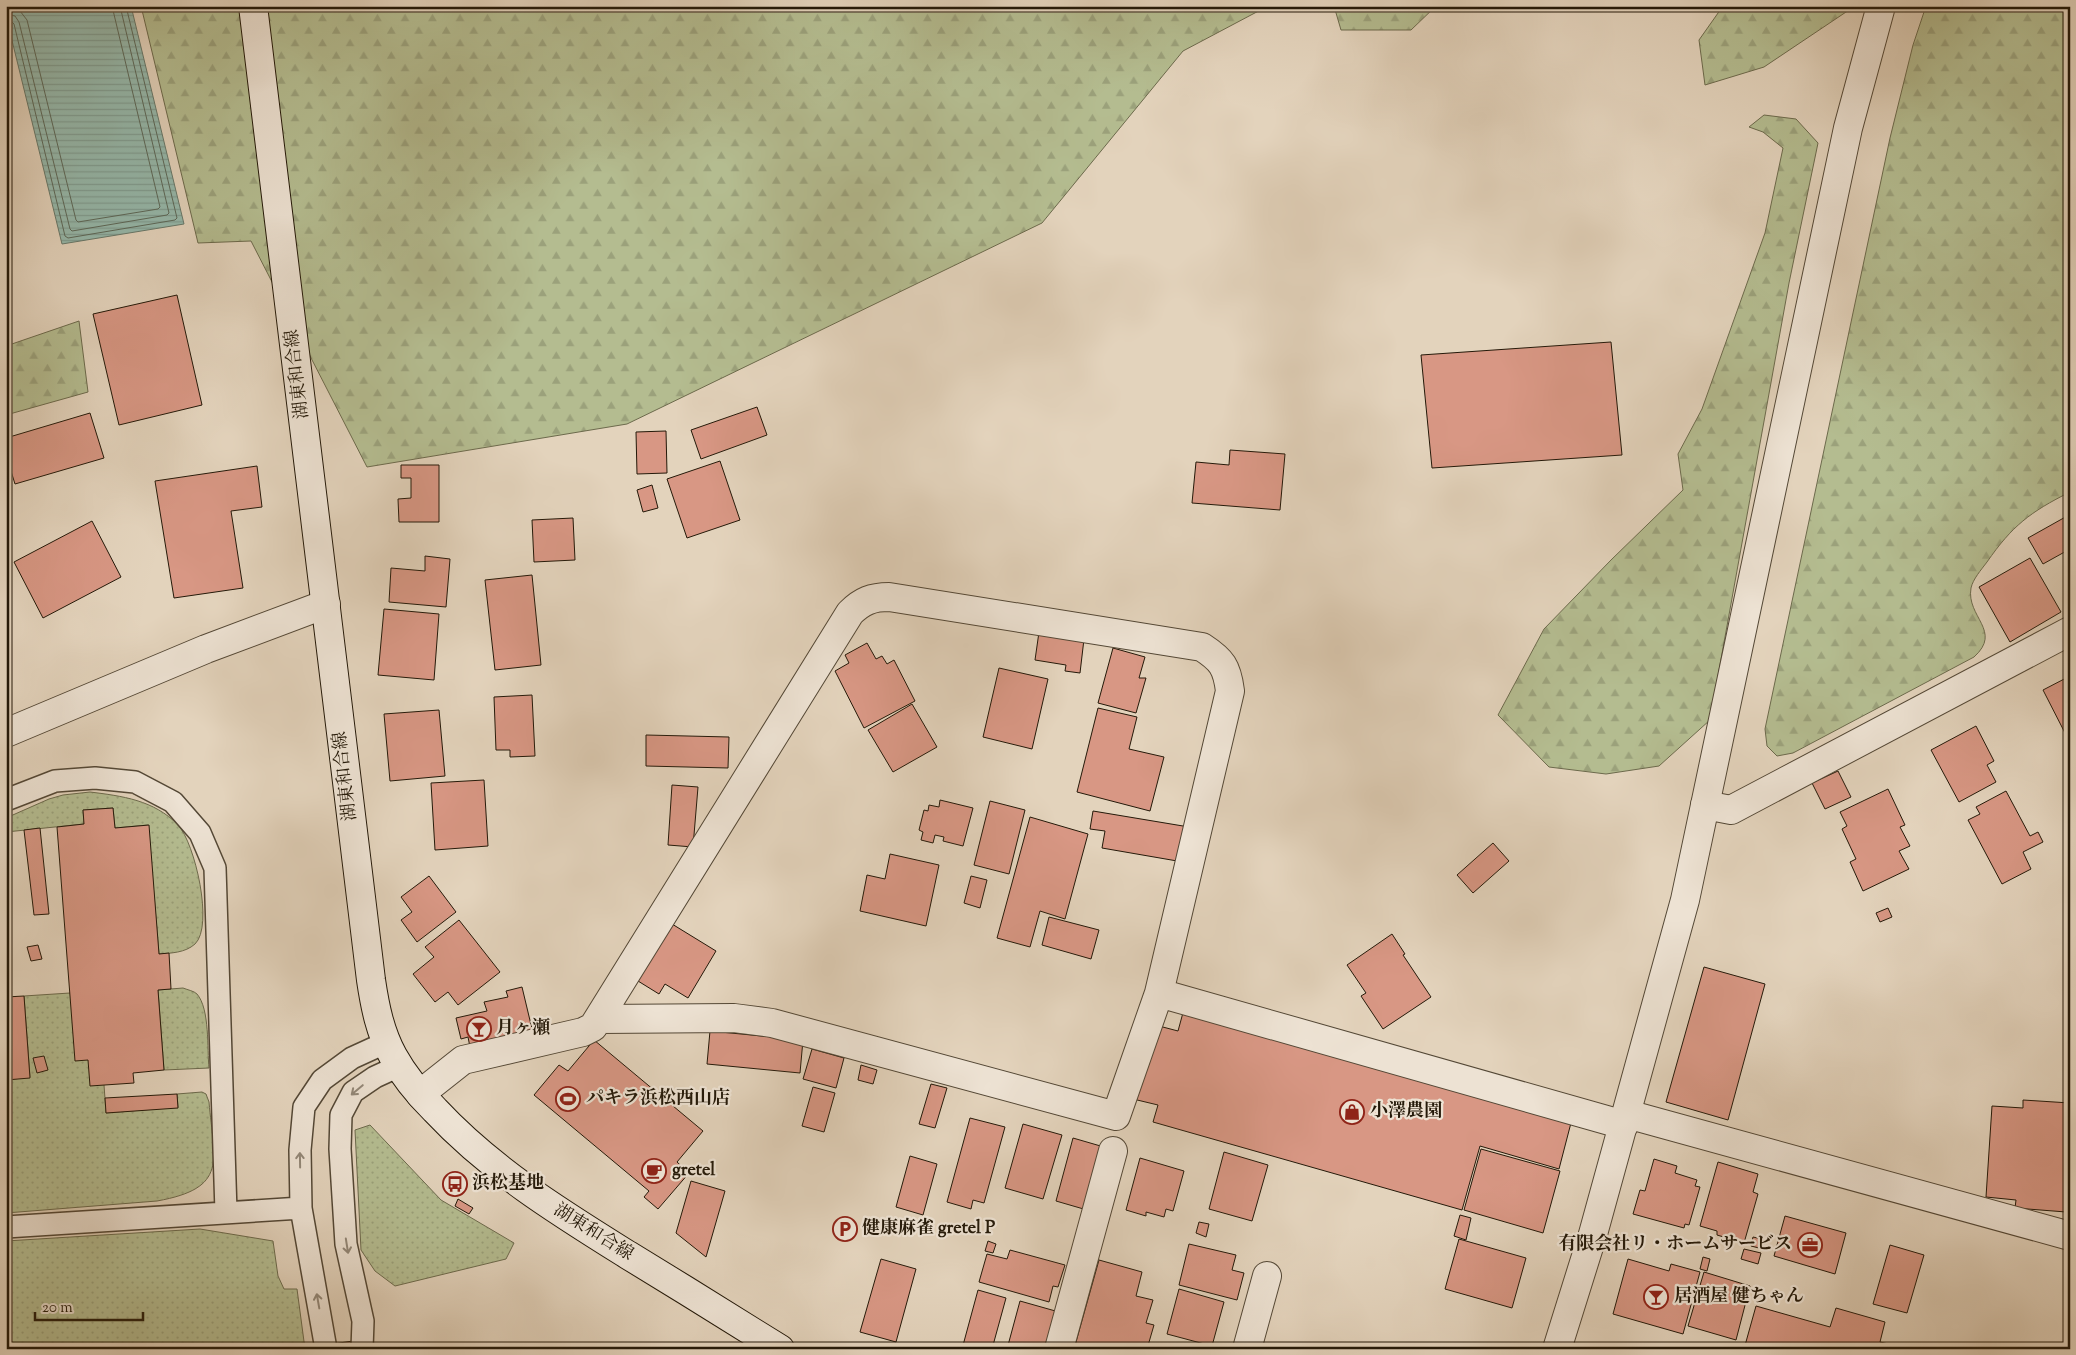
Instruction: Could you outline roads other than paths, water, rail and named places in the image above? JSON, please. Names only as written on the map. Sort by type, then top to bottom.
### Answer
[{"type":"street","name":"湖東和合線","points":[[253,6],[374,1006],[393,1054],[420,1094],[463,1138],[548,1206],[780,1349]]},
{"type":"street","points":[[1557,1349],[1594,1234],[1674,944],[1848,128],[1881,6]]},
{"type":"street","points":[[420,1094],[463,1060],[583,1032],[593,1027],[600,1019],[850,613],[860,603],[875,597],[889,597],[1202,647],[1218,657],[1228,673],[1230,692],[1159,993],[1116,1116],[772,1023],[734,1018],[600,1019]]},
{"type":"street","points":[[6,733],[206,649],[326,604]]},
{"type":"street","points":[[1705,805],[1731,810],[2070,631]]},
{"type":"street","points":[[1159,993],[1626,1120],[2070,1236]]},
{"type":"street","points":[[1058,1349],[1113,1150]]},
{"type":"street","points":[[1247,1349],[1268,1276]]},
{"type":"lane","points":[[6,800],[55,781],[95,778],[135,782],[173,802],[200,833],[215,868],[226,1212]]},
{"type":"lane","points":[[326,1349],[301,1208],[300,1150],[304,1107],[322,1080],[352,1058],[393,1054]]},
{"type":"lane","points":[[362,1349],[363,1321],[346,1244],[340,1149],[341,1115],[352,1092],[375,1077],[393,1054]]},
{"type":"lane","points":[[6,1227],[301,1208]]},
{"type":"water","points":[[6,6],[131,6],[184,224],[62,244],[6,16]]},
{"type":"place","name":"月ヶ瀬","points":[[479,1029]]},
{"type":"place","name":"パキラ浜松西山店","points":[[568,1099]]},
{"type":"place","name":"小澤農園","points":[[1352,1112]]},
{"type":"place","name":"gretel","points":[[654,1171]]},
{"type":"place","name":"浜松基地","points":[[455,1184]]},
{"type":"place","name":"健康麻雀 gretel P","points":[[845,1229]]},
{"type":"place","name":"有限会社リ・ホームサービス","points":[[1810,1245]]},
{"type":"place","name":"居酒屋 健ちゃん","points":[[1656,1297]]}]
